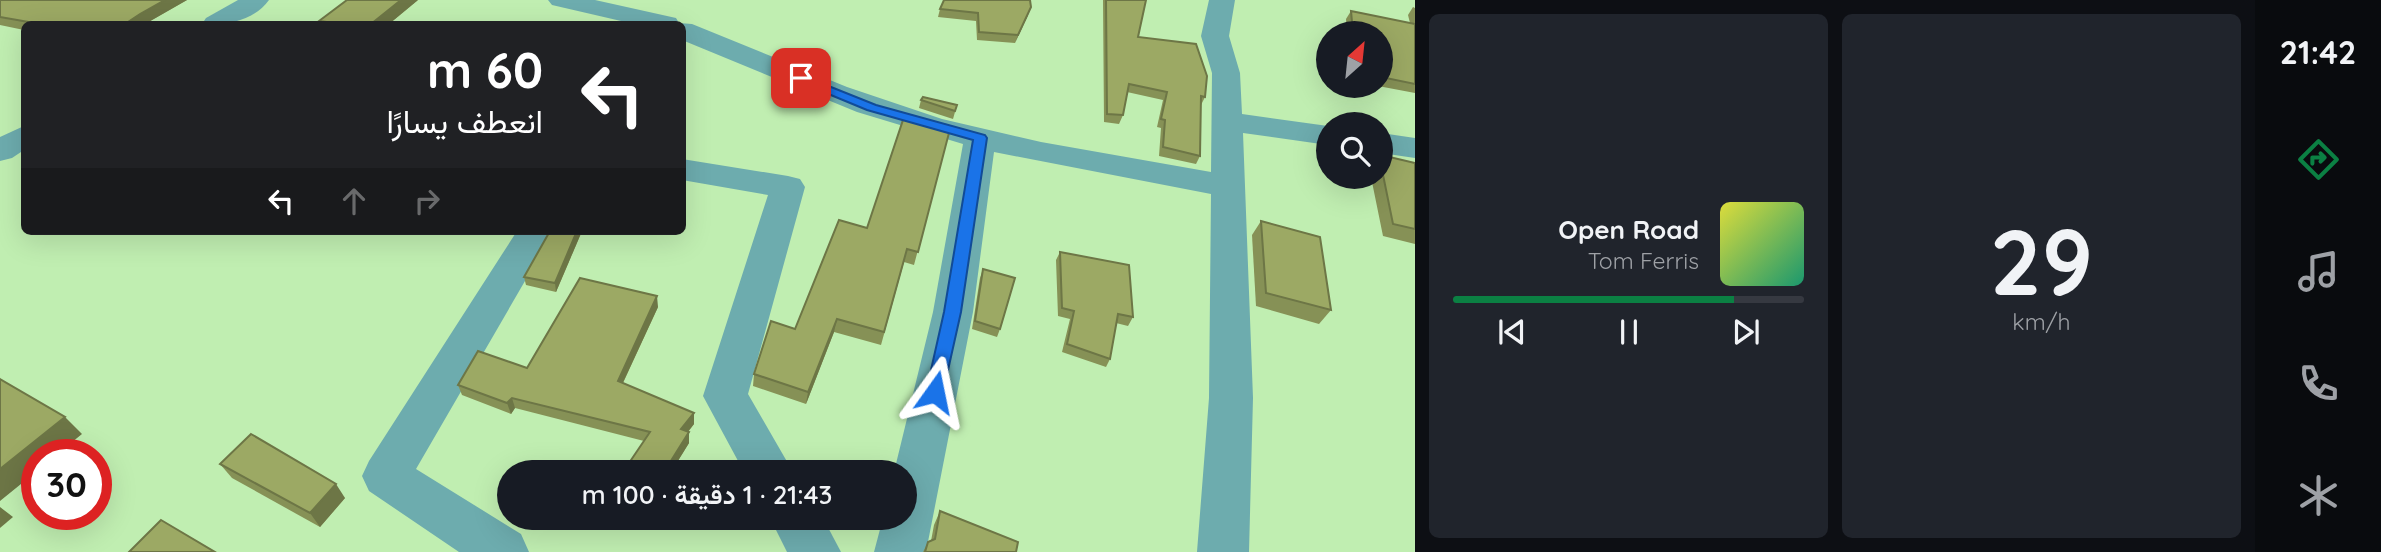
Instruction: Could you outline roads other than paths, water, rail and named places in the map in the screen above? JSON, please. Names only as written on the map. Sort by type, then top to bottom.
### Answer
[{"type":"street","points":[[220,21],[256,0]]},
{"type":"street","points":[[544,21],[556,0]]},
{"type":"street","points":[[561,0],[654,21]]},
{"type":"street","points":[[1222,0],[1215,36],[1226,73],[1231,398],[1223,552]]},
{"type":"street","points":[[686,32],[872,108],[980,138],[1228,186]]},
{"type":"street","points":[[1227,121],[1316,133]]},
{"type":"street","points":[[0,151],[21,138]]},
{"type":"street","points":[[900,552],[953,312],[980,138]]},
{"type":"street","points":[[1393,145],[1415,148]]},
{"type":"street","points":[[686,170],[788,187],[724,396],[762,460]]},
{"type":"street","points":[[503,552],[386,476],[534,235]]},
{"type":"street","points":[[802,530],[815,552]]}]
